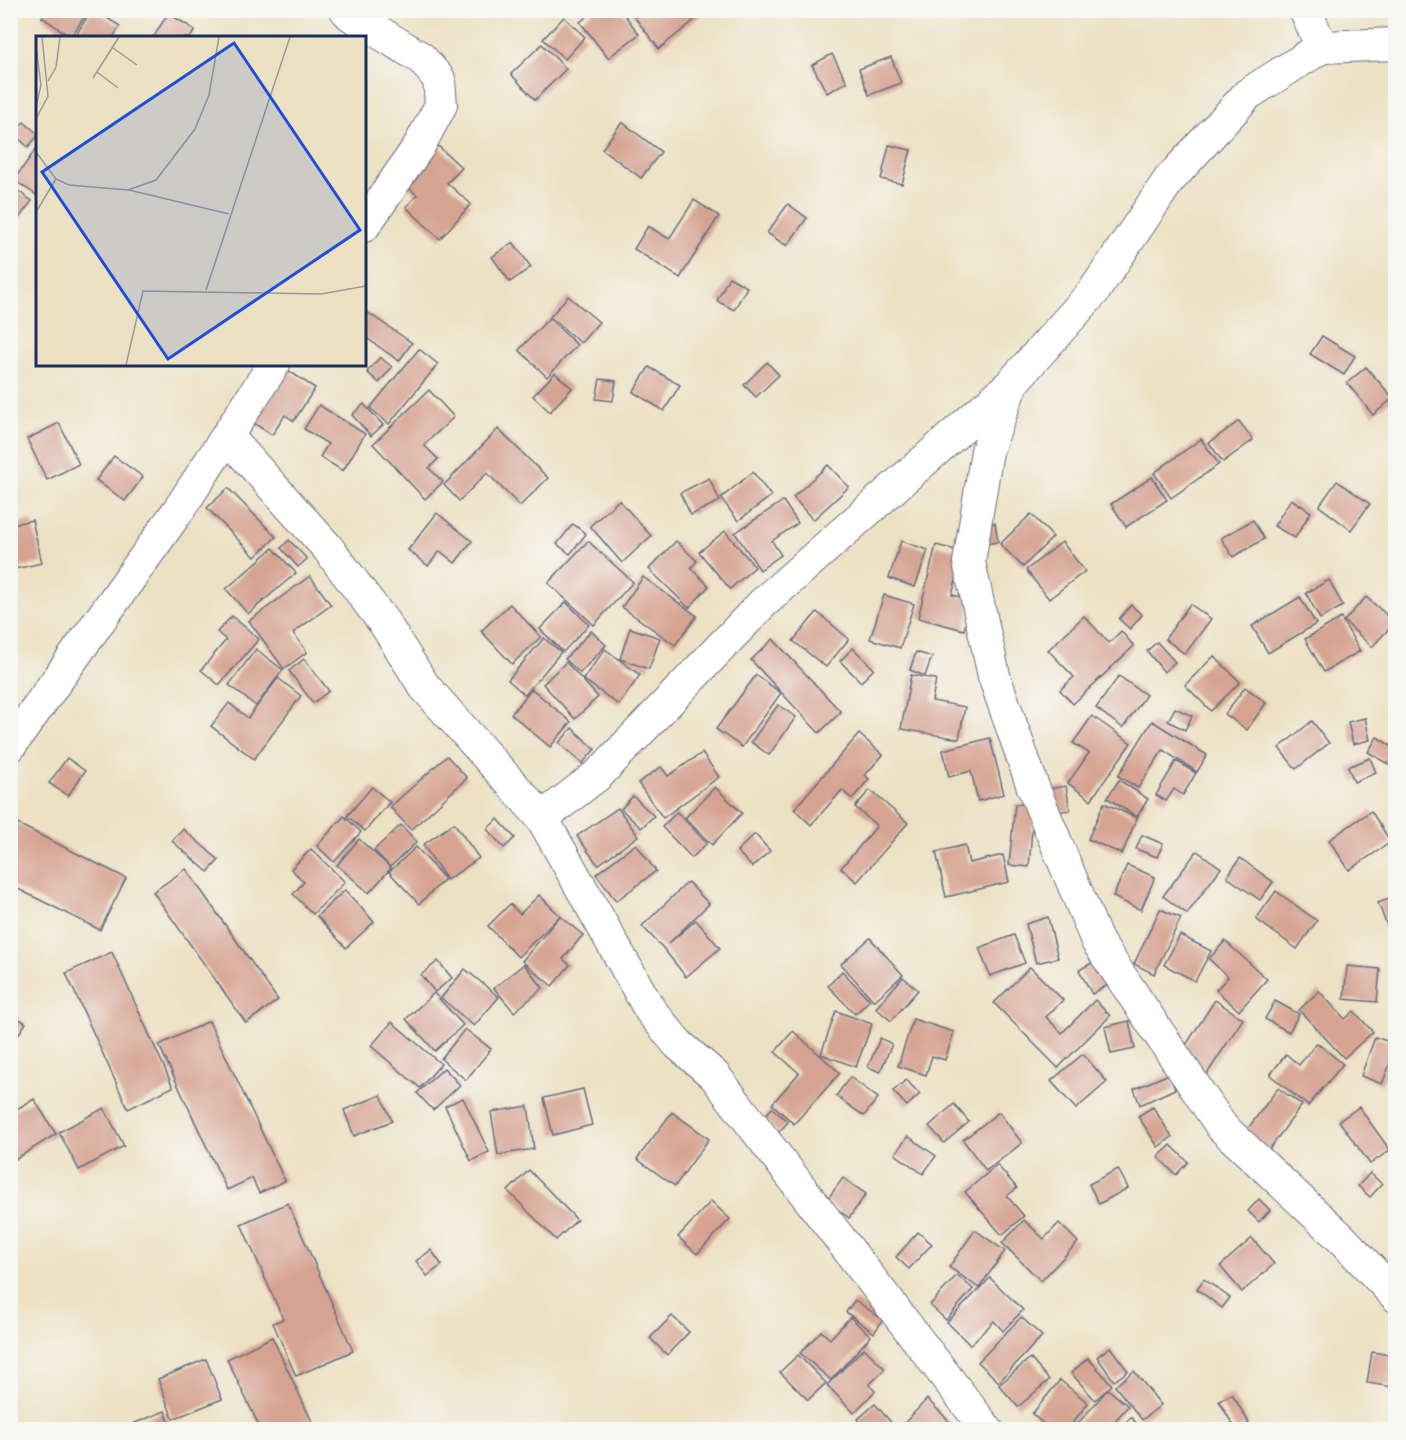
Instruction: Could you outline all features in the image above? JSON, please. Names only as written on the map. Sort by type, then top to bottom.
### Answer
[{"type":"street","points":[[346,10],[421,58],[439,79],[441,105],[419,146],[366,223]]},
{"type":"street","points":[[1305,10],[1322,47]]},
{"type":"street","points":[[542,818],[599,774],[763,603],[1012,383],[1094,291],[1169,180],[1248,94],[1322,47],[1395,44]]},
{"type":"street","points":[[10,746],[173,518],[273,366]]},
{"type":"street","points":[[1012,383],[987,451],[969,562],[994,676],[1033,787],[1097,940],[1222,1127],[1342,1239],[1395,1296]]},
{"type":"street","points":[[227,436],[327,547],[385,624],[424,686],[542,818],[650,1010],[678,1044],[714,1075],[987,1430]]},
{"type":"building","points":[[47,10],[89,10],[72,36],[42,17]]},
{"type":"building","points":[[91,10],[120,26],[114,36],[75,36]]},
{"type":"building","points":[[595,10],[621,10],[639,34],[608,58],[580,22]]},
{"type":"building","points":[[629,10],[664,10],[666,12],[668,10],[699,10],[702,14],[659,49]]},
{"type":"building","points":[[168,13],[195,30],[191,36],[154,36]]},
{"type":"building","points":[[564,17],[585,37],[565,59],[543,39]]},
{"type":"building","points":[[542,44],[566,69],[535,100],[511,74]]},
{"type":"building","points":[[832,54],[847,82],[827,93],[812,65]]},
{"type":"building","points":[[891,57],[901,83],[869,95],[859,69]]},
{"type":"building","points":[[24,122],[36,132],[36,138],[28,147],[13,133]]},
{"type":"building","points":[[622,122],[661,152],[641,178],[602,149]]},
{"type":"building","points":[[436,144],[462,168],[447,183],[471,204],[440,239],[406,207],[417,195],[402,181]]},
{"type":"building","points":[[889,145],[911,150],[902,184],[881,179]]},
{"type":"building","points":[[36,149],[36,195],[14,180]]},
{"type":"building","points":[[10,185],[32,201],[10,230]]},
{"type":"building","points":[[694,200],[719,216],[680,278],[634,249],[648,226],[669,239]]},
{"type":"building","points":[[788,204],[807,218],[787,246],[767,233]]},
{"type":"building","points":[[513,242],[531,267],[510,282],[492,257]]},
{"type":"building","points":[[729,277],[747,287],[734,310],[717,301]]},
{"type":"building","points":[[568,296],[599,322],[581,343],[550,317]]},
{"type":"building","points":[[366,311],[412,343],[399,361],[366,337]]},
{"type":"building","points":[[549,318],[577,345],[547,377],[519,350]]},
{"type":"building","points":[[1322,336],[1355,356],[1344,375],[1310,354]]},
{"type":"building","points":[[419,349],[438,364],[389,424],[370,408]]},
{"type":"building","points":[[380,357],[392,367],[379,383],[367,372]]},
{"type":"building","points":[[767,362],[779,375],[756,397],[744,385]]},
{"type":"building","points":[[283,367],[315,388],[294,421],[285,415],[272,435],[249,420]]},
{"type":"building","points":[[649,367],[680,385],[664,411],[633,392]]},
{"type":"building","points":[[1366,367],[1393,398],[1373,415],[1347,383]]},
{"type":"building","points":[[555,373],[572,388],[550,412],[533,396]]},
{"type":"building","points":[[600,379],[616,381],[613,401],[596,399]]},
{"type":"building","points":[[429,390],[454,417],[424,445],[438,459],[429,468],[443,482],[425,499],[373,444]]},
{"type":"building","points":[[364,404],[383,425],[371,436],[352,415]]},
{"type":"building","points":[[319,405],[365,434],[343,471],[320,457],[328,444],[304,429]]},
{"type":"building","points":[[1239,421],[1253,440],[1223,462],[1209,443]]},
{"type":"building","points":[[59,423],[79,464],[47,480],[27,439]]},
{"type":"building","points":[[498,429],[548,478],[520,506],[487,473],[459,501],[444,485]]},
{"type":"building","points":[[1201,439],[1219,464],[1171,498],[1154,473]]},
{"type":"building","points":[[114,456],[143,477],[125,501],[96,480]]},
{"type":"building","points":[[828,465],[849,487],[813,520],[793,497]]},
{"type":"building","points":[[753,472],[771,496],[738,521],[721,498]]},
{"type":"building","points":[[1152,477],[1167,500],[1126,527],[1111,504]]},
{"type":"building","points":[[709,478],[720,501],[691,515],[680,493]]},
{"type":"building","points":[[1337,481],[1370,504],[1351,530],[1319,506]]},
{"type":"building","points":[[228,488],[276,537],[255,557],[207,508]]},
{"type":"building","points":[[1291,499],[1311,512],[1295,538],[1274,526]]},
{"type":"building","points":[[619,500],[651,536],[622,563],[590,526]]},
{"type":"building","points":[[783,501],[798,523],[772,541],[781,555],[760,570],[735,533]]},
{"type":"building","points":[[437,513],[472,541],[455,563],[440,551],[428,566],[408,550]]},
{"type":"building","points":[[1031,514],[1053,537],[1023,567],[1000,544]]},
{"type":"building","points":[[32,520],[42,563],[10,570],[10,525]]},
{"type":"building","points":[[1253,520],[1264,539],[1233,557],[1221,538]]},
{"type":"building","points":[[995,523],[998,542],[979,545],[977,525]]},
{"type":"building","points":[[573,524],[586,534],[570,554],[557,544]]},
{"type":"building","points":[[725,531],[755,567],[730,589],[699,552]]},
{"type":"building","points":[[289,540],[307,559],[298,567],[281,548]]},
{"type":"building","points":[[588,541],[633,582],[594,625],[548,583]]},
{"type":"building","points":[[676,541],[697,561],[691,568],[709,586],[689,608],[649,569]]},
{"type":"building","points":[[901,541],[928,550],[915,587],[889,578]]},
{"type":"building","points":[[1062,542],[1085,571],[1049,599],[1026,570]]},
{"type":"building","points":[[936,545],[964,552],[952,595],[972,600],[964,630],[918,618]]},
{"type":"building","points":[[273,548],[296,573],[248,614],[226,589]]},
{"type":"building","points":[[310,576],[331,605],[293,633],[307,652],[284,669],[249,621]]},
{"type":"building","points":[[643,577],[697,616],[675,645],[622,607]]},
{"type":"building","points":[[1329,580],[1343,606],[1320,619],[1306,593]]},
{"type":"building","points":[[884,595],[914,604],[900,648],[870,639]]},
{"type":"building","points":[[1300,597],[1316,624],[1268,653],[1252,626]]},
{"type":"building","points":[[1366,597],[1395,622],[1372,647],[1344,621]]},
{"type":"building","points":[[566,602],[589,625],[563,652],[540,629]]},
{"type":"building","points":[[510,604],[541,637],[512,664],[481,631]]},
{"type":"building","points":[[1190,604],[1211,619],[1185,654],[1165,639]]},
{"type":"building","points":[[1131,605],[1142,615],[1130,629],[1119,619]]},
{"type":"building","points":[[817,612],[849,639],[826,667],[793,641]]},
{"type":"building","points":[[232,616],[259,639],[219,685],[201,670],[226,640],[217,632]]},
{"type":"building","points":[[1084,616],[1109,643],[1121,631],[1134,646],[1073,704],[1060,690],[1074,677],[1048,650]]},
{"type":"building","points":[[1341,618],[1360,651],[1324,672],[1305,639]]},
{"type":"building","points":[[630,628],[660,638],[649,669],[620,659]]},
{"type":"building","points":[[591,631],[606,645],[580,673],[565,659]]},
{"type":"building","points":[[544,638],[561,652],[525,695],[508,680]]},
{"type":"building","points":[[773,639],[841,712],[819,733],[751,660]]},
{"type":"building","points":[[1157,642],[1175,662],[1164,672],[1147,651]]},
{"type":"building","points":[[853,648],[874,669],[861,682],[840,661]]},
{"type":"building","points":[[256,649],[283,670],[256,706],[229,685]]},
{"type":"building","points":[[605,649],[640,675],[619,705],[583,679]]},
{"type":"building","points":[[916,652],[932,657],[925,676],[910,670]]},
{"type":"building","points":[[1214,656],[1240,682],[1211,711],[1185,685]]},
{"type":"building","points":[[304,659],[329,691],[313,703],[289,671]]},
{"type":"building","points":[[566,662],[598,697],[575,719],[543,684]]},
{"type":"building","points":[[756,675],[781,693],[742,747],[716,729]]},
{"type":"building","points":[[911,675],[936,679],[932,701],[965,707],[959,739],[901,729]]},
{"type":"building","points":[[1119,676],[1146,695],[1123,728],[1096,708]]},
{"type":"building","points":[[278,678],[301,696],[254,759],[211,726],[229,703],[248,718]]},
{"type":"building","points":[[1245,687],[1266,703],[1247,730],[1225,714]]},
{"type":"building","points":[[532,689],[571,722],[550,747],[511,714]]},
{"type":"building","points":[[778,705],[796,717],[769,755],[751,742]]},
{"type":"building","points":[[1175,708],[1192,716],[1185,730],[1168,721]]},
{"type":"building","points":[[1092,716],[1131,743],[1091,800],[1068,783],[1089,753],[1073,743]]},
{"type":"building","points":[[1365,718],[1370,740],[1353,744],[1348,722]]},
{"type":"building","points":[[1152,721],[1207,755],[1197,772],[1163,750],[1138,788],[1118,776]]},
{"type":"building","points":[[1312,721],[1329,743],[1296,769],[1279,748]]},
{"type":"building","points":[[572,728],[595,749],[582,764],[559,743]]},
{"type":"building","points":[[859,734],[883,755],[865,775],[869,779],[852,799],[842,790],[811,825],[794,809]]},
{"type":"building","points":[[1377,737],[1396,749],[1396,769],[1368,752]]},
{"type":"building","points":[[990,738],[1004,794],[978,801],[971,771],[949,777],[943,750]]},
{"type":"building","points":[[702,753],[719,777],[663,818],[638,783],[661,767],[668,776]]},
{"type":"building","points":[[447,756],[467,778],[411,830],[390,807]]},
{"type":"building","points":[[67,758],[85,771],[68,796],[49,783]]},
{"type":"building","points":[[1370,758],[1376,772],[1354,782],[1348,767]]},
{"type":"building","points":[[1176,761],[1196,773],[1183,795],[1174,789],[1166,801],[1156,795]]},
{"type":"building","points":[[1119,780],[1148,799],[1137,817],[1107,798]]},
{"type":"building","points":[[1066,786],[1070,810],[1052,813],[1048,789]]},
{"type":"building","points":[[372,787],[390,802],[365,831],[347,816]]},
{"type":"building","points":[[715,787],[742,813],[712,845],[685,818]]},
{"type":"building","points":[[870,790],[908,823],[857,882],[841,868],[877,826],[855,807]]},
{"type":"building","points":[[633,796],[654,816],[641,828],[621,809]]},
{"type":"building","points":[[1104,803],[1137,818],[1122,854],[1088,839]]},
{"type":"building","points":[[1015,804],[1034,805],[1029,867],[1009,865]]},
{"type":"building","points":[[618,808],[638,836],[598,865],[577,836]]},
{"type":"building","points":[[1371,811],[1391,842],[1349,870],[1329,840]]},
{"type":"building","points":[[677,812],[707,843],[692,858],[662,827]]},
{"type":"building","points":[[344,816],[361,832],[334,862],[317,846]]},
{"type":"building","points":[[498,819],[515,838],[504,848],[487,829]]},
{"type":"building","points":[[10,820],[126,878],[100,930],[10,885]]},
{"type":"building","points":[[454,823],[479,858],[447,880],[423,845]]},
{"type":"building","points":[[401,825],[417,842],[390,867],[374,850]]},
{"type":"building","points":[[183,829],[219,860],[208,872],[172,841]]},
{"type":"building","points":[[755,834],[770,851],[752,867],[737,851]]},
{"type":"building","points":[[1142,835],[1163,844],[1157,857],[1136,849]]},
{"type":"building","points":[[359,839],[391,868],[369,893],[337,865]]},
{"type":"building","points":[[636,844],[656,871],[616,901],[596,874]]},
{"type":"building","points":[[965,845],[969,863],[1003,855],[1009,882],[946,897],[936,852]]},
{"type":"building","points":[[416,847],[445,879],[419,904],[389,872]]},
{"type":"building","points":[[311,849],[345,882],[313,914],[293,894],[304,882],[291,869]]},
{"type":"building","points":[[1197,851],[1221,868],[1187,914],[1163,896]]},
{"type":"building","points":[[1240,858],[1273,882],[1260,900],[1227,877]]},
{"type":"building","points":[[1127,865],[1155,877],[1141,910],[1113,897]]},
{"type":"building","points":[[186,869],[278,1000],[246,1023],[153,892]]},
{"type":"building","points":[[688,882],[709,904],[668,944],[696,920],[720,948],[686,977],[642,926]]},
{"type":"building","points":[[345,890],[374,922],[346,948],[317,916]]},
{"type":"building","points":[[1276,891],[1317,921],[1297,949],[1256,919]]},
{"type":"building","points":[[539,895],[560,916],[518,957],[488,926],[510,904],[520,914]]},
{"type":"building","points":[[1396,896],[1396,937],[1392,938],[1378,903]]},
{"type":"building","points":[[1160,909],[1181,918],[1154,974],[1134,964]]},
{"type":"building","points":[[560,916],[583,935],[563,959],[570,965],[552,986],[522,961]]},
{"type":"building","points":[[1048,917],[1058,958],[1036,963],[1026,924]]},
{"type":"building","points":[[1014,935],[1025,963],[990,976],[979,948]]},
{"type":"building","points":[[1180,935],[1211,951],[1195,981],[1164,965]]},
{"type":"building","points":[[870,938],[903,975],[874,1001],[841,964]]},
{"type":"building","points":[[1225,941],[1267,979],[1239,1011],[1216,990],[1228,977],[1209,959]]},
{"type":"building","points":[[112,952],[173,1087],[128,1109],[66,973]]},
{"type":"building","points":[[438,961],[452,978],[435,992],[421,975]]},
{"type":"building","points":[[1095,961],[1108,985],[1092,994],[1079,970]]},
{"type":"building","points":[[524,964],[543,988],[514,1012],[494,988]]},
{"type":"building","points":[[1347,966],[1380,969],[1377,1002],[1344,999]]},
{"type":"building","points":[[1030,967],[1063,1000],[1046,1017],[1062,1033],[1095,1000],[1110,1016],[1058,1068],[994,1003]]},
{"type":"building","points":[[465,969],[499,997],[474,1026],[441,998]]},
{"type":"building","points":[[842,971],[870,1000],[855,1014],[828,986]]},
{"type":"building","points":[[903,977],[918,990],[891,1021],[876,1008]]},
{"type":"building","points":[[1319,991],[1345,1019],[1354,1011],[1373,1032],[1344,1058],[1299,1010]]},
{"type":"building","points":[[434,993],[463,1025],[435,1051],[406,1019]]},
{"type":"building","points":[[1215,1000],[1243,1019],[1205,1077],[1177,1059]]},
{"type":"building","points":[[1275,1001],[1299,1014],[1289,1032],[1265,1019]]},
{"type":"building","points":[[836,1011],[872,1024],[856,1067],[821,1054]]},
{"type":"building","points":[[10,1014],[26,1023],[10,1047]]},
{"type":"building","points":[[913,1019],[954,1032],[945,1060],[932,1056],[926,1075],[898,1066]]},
{"type":"building","points":[[209,1021],[285,1181],[259,1193],[252,1178],[227,1190],[159,1045]]},
{"type":"building","points":[[1129,1021],[1135,1049],[1111,1054],[1105,1027]]},
{"type":"building","points":[[392,1022],[441,1064],[420,1088],[371,1046]]},
{"type":"building","points":[[465,1029],[491,1049],[466,1080],[441,1059]]},
{"type":"building","points":[[793,1031],[840,1073],[794,1124],[772,1104],[799,1073],[775,1052]]},
{"type":"building","points":[[1375,1037],[1396,1044],[1382,1084],[1361,1076]]},
{"type":"building","points":[[880,1038],[892,1044],[880,1072],[868,1067]]},
{"type":"building","points":[[1317,1043],[1343,1064],[1308,1106],[1270,1075],[1286,1054],[1299,1065]]},
{"type":"building","points":[[1083,1054],[1107,1082],[1076,1109],[1051,1081]]},
{"type":"building","points":[[444,1068],[460,1085],[433,1110],[417,1093]]},
{"type":"building","points":[[1169,1074],[1175,1089],[1140,1105],[1134,1089]]},
{"type":"building","points":[[850,1077],[878,1098],[864,1116],[836,1096]]},
{"type":"building","points":[[906,1080],[920,1094],[907,1106],[893,1091]]},
{"type":"building","points":[[1278,1088],[1302,1105],[1267,1152],[1243,1135]]},
{"type":"building","points":[[583,1089],[592,1125],[553,1135],[544,1098]]},
{"type":"building","points":[[381,1095],[392,1121],[354,1136],[344,1110]]},
{"type":"building","points":[[463,1098],[489,1152],[471,1161],[445,1106]]},
{"type":"building","points":[[34,1099],[56,1134],[13,1161],[10,1157],[10,1113]]},
{"type":"building","points":[[954,1104],[969,1122],[944,1143],[929,1126]]},
{"type":"building","points":[[528,1106],[534,1149],[498,1155],[491,1112]]},
{"type":"building","points":[[1153,1107],[1172,1137],[1158,1147],[1138,1116]]},
{"type":"building","points":[[1359,1107],[1390,1150],[1370,1164],[1339,1121]]},
{"type":"building","points":[[104,1108],[124,1146],[79,1170],[59,1132]]},
{"type":"building","points":[[772,1108],[788,1122],[778,1133],[763,1118]]},
{"type":"building","points":[[672,1112],[709,1139],[675,1186],[637,1159]]},
{"type":"building","points":[[999,1112],[1022,1143],[986,1171],[963,1140]]},
{"type":"building","points":[[908,1136],[936,1156],[923,1174],[895,1154]]},
{"type":"building","points":[[1171,1145],[1188,1162],[1176,1175],[1158,1157]]},
{"type":"building","points":[[997,1165],[1017,1188],[1007,1196],[1024,1216],[1002,1235],[965,1192]]},
{"type":"building","points":[[1118,1169],[1128,1188],[1099,1204],[1089,1184]]},
{"type":"building","points":[[529,1170],[577,1220],[556,1240],[508,1191]]},
{"type":"building","points":[[1370,1173],[1382,1184],[1370,1197],[1358,1186]]},
{"type":"building","points":[[843,1178],[866,1194],[849,1218],[826,1201]]},
{"type":"building","points":[[1259,1199],[1270,1210],[1259,1222],[1248,1211]]},
{"type":"building","points":[[711,1201],[730,1219],[697,1254],[678,1237]]},
{"type":"building","points":[[288,1203],[353,1351],[296,1376],[273,1323],[283,1319],[241,1224]]},
{"type":"building","points":[[1024,1220],[1044,1239],[1059,1223],[1078,1242],[1041,1281],[1002,1243]]},
{"type":"building","points":[[975,1230],[1005,1251],[979,1288],[949,1267]]},
{"type":"building","points":[[918,1232],[932,1244],[909,1269],[896,1257]]},
{"type":"building","points":[[1252,1238],[1274,1264],[1242,1292],[1220,1266]]},
{"type":"building","points":[[431,1250],[442,1265],[427,1276],[416,1261]]},
{"type":"building","points":[[957,1275],[973,1289],[946,1320],[930,1305]]},
{"type":"building","points":[[990,1278],[1023,1310],[1003,1331],[994,1321],[970,1345],[947,1322]]},
{"type":"building","points":[[1204,1279],[1230,1298],[1222,1308],[1197,1289]]},
{"type":"building","points":[[855,1300],[883,1320],[874,1333],[846,1312]]},
{"type":"building","points":[[672,1316],[689,1332],[667,1355],[650,1338]]},
{"type":"building","points":[[850,1317],[871,1336],[831,1380],[800,1353],[821,1331],[830,1339]]},
{"type":"building","points":[[1021,1317],[1042,1336],[999,1382],[978,1362]]},
{"type":"building","points":[[272,1337],[316,1430],[261,1430],[227,1359]]},
{"type":"building","points":[[1110,1347],[1128,1371],[1114,1381],[1097,1357]]},
{"type":"building","points":[[864,1348],[885,1369],[869,1385],[875,1391],[854,1413],[827,1385]]},
{"type":"building","points":[[1372,1352],[1396,1356],[1392,1387],[1367,1383]]},
{"type":"building","points":[[798,1355],[826,1383],[808,1400],[780,1372]]},
{"type":"building","points":[[1030,1358],[1049,1380],[1018,1407],[999,1385]]},
{"type":"building","points":[[1088,1358],[1112,1385],[1095,1400],[1071,1373]]},
{"type":"building","points":[[206,1359],[222,1399],[173,1419],[158,1379]]},
{"type":"building","points":[[1134,1371],[1161,1405],[1142,1420],[1115,1386]]},
{"type":"building","points":[[1060,1380],[1088,1403],[1067,1430],[1051,1430],[1032,1414]]},
{"type":"building","points":[[1108,1389],[1128,1406],[1107,1430],[1076,1430],[1074,1428]]},
{"type":"building","points":[[1232,1394],[1249,1423],[1239,1430],[1236,1430],[1219,1401]]},
{"type":"building","points":[[927,1399],[954,1426],[950,1430],[898,1430]]},
{"type":"building","points":[[875,1404],[896,1428],[894,1430],[867,1430],[858,1419]]},
{"type":"building","points":[[165,1411],[172,1430],[120,1430],[120,1429]]},
{"type":"building","points":[[1131,1417],[1142,1430],[1117,1430]]}]
